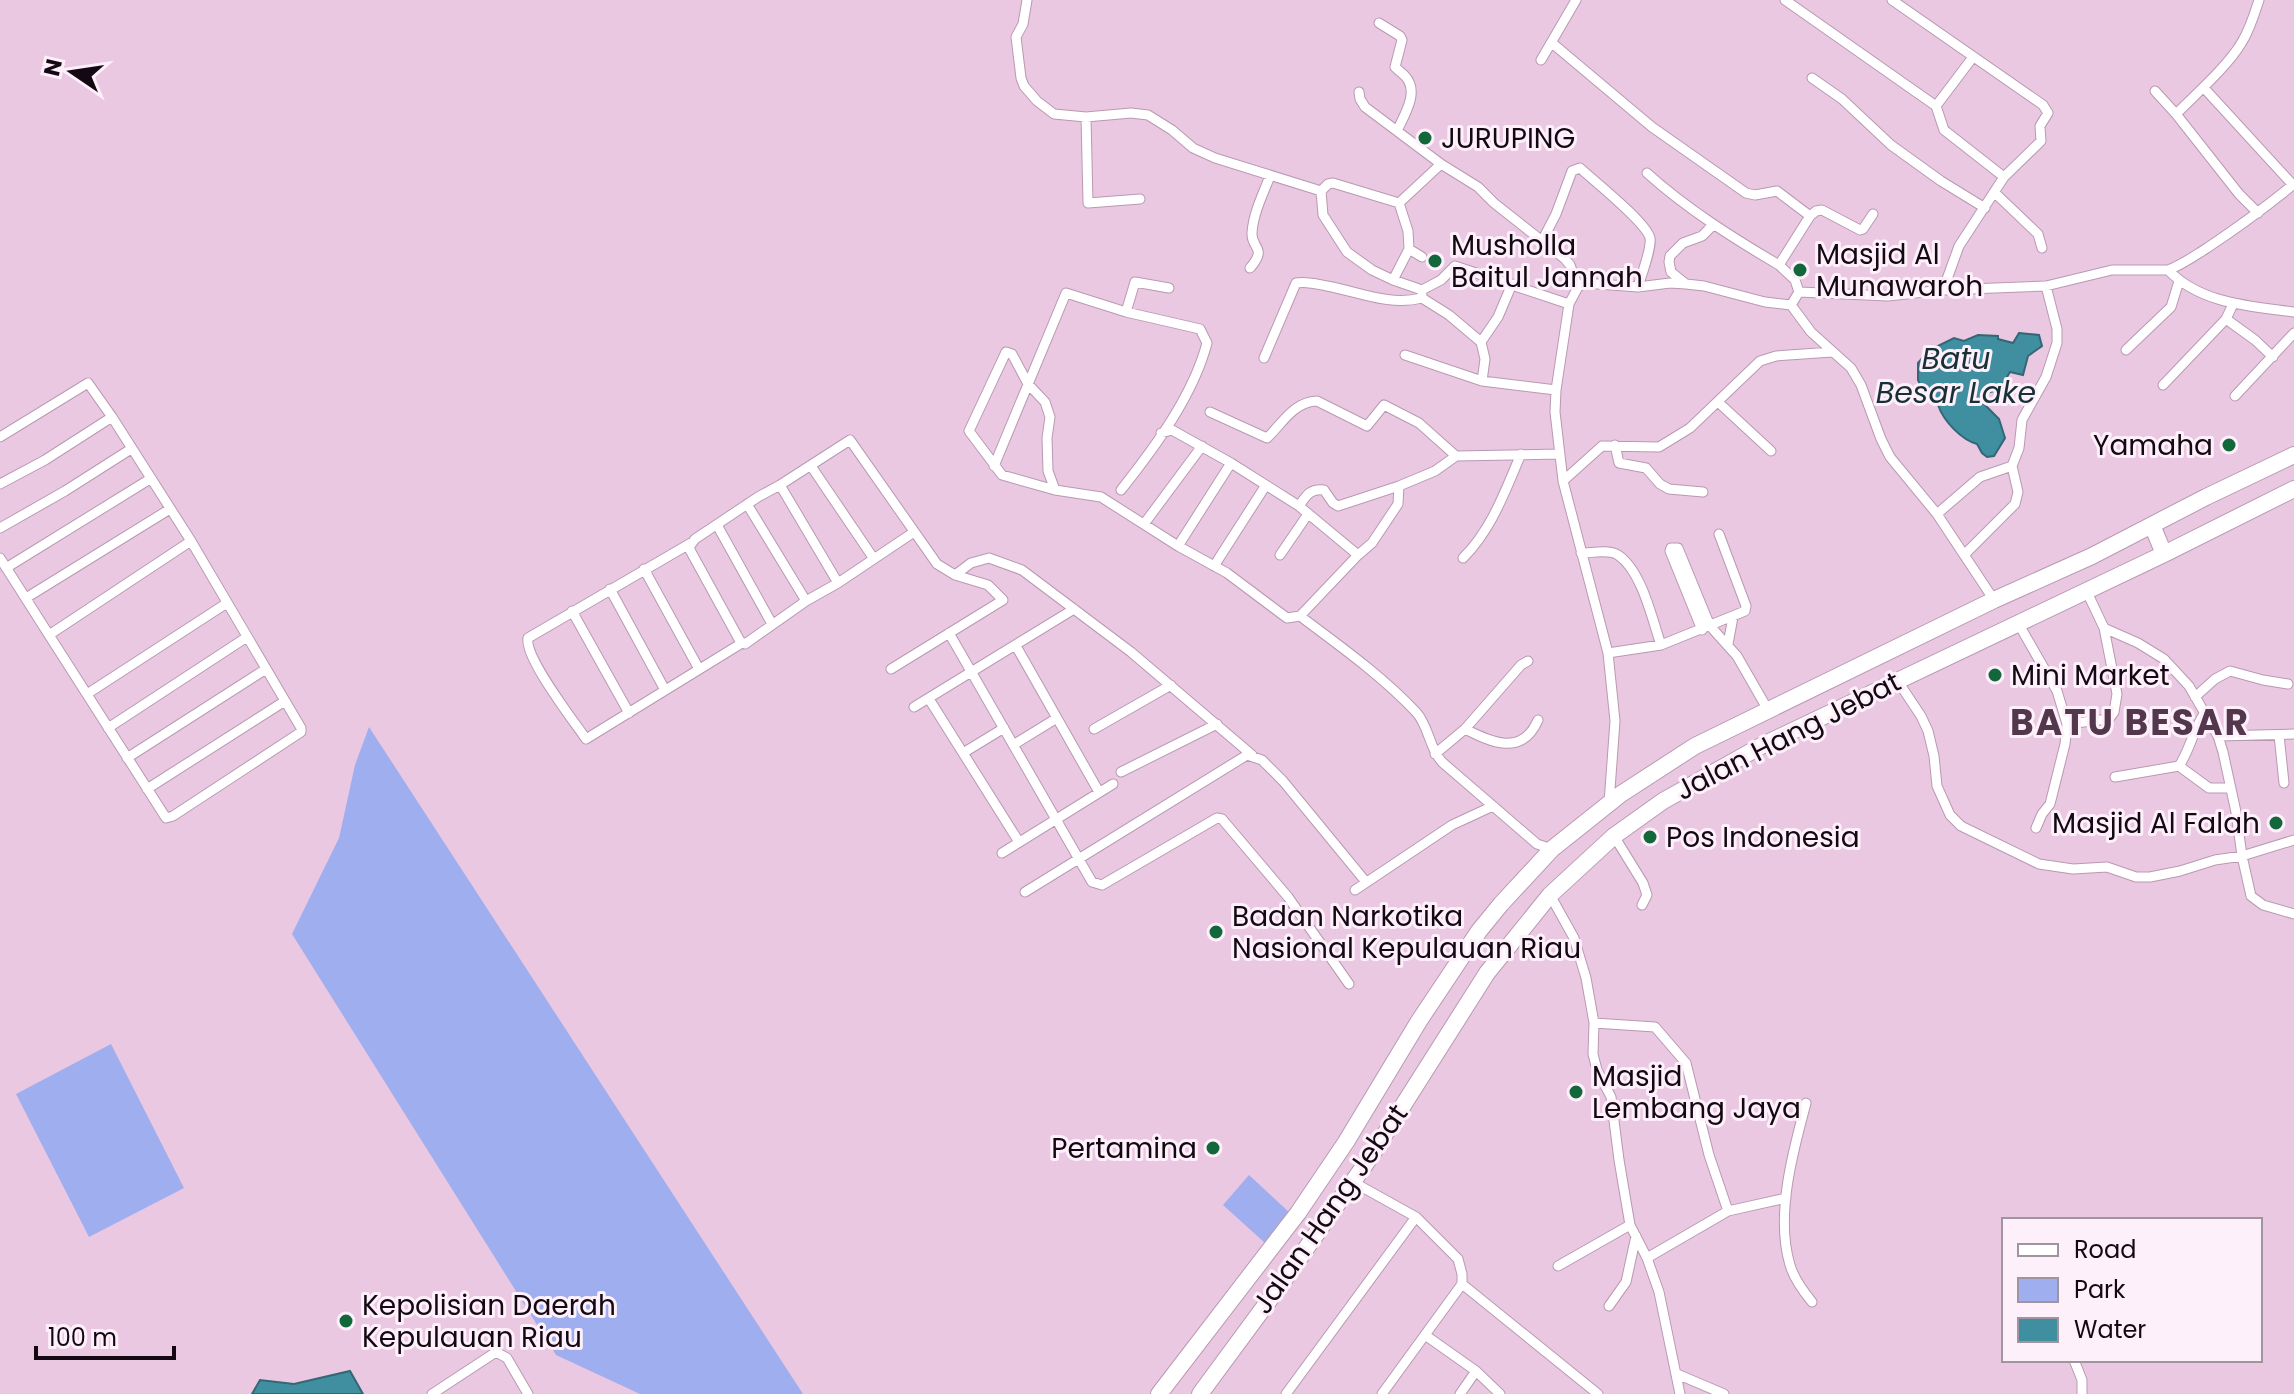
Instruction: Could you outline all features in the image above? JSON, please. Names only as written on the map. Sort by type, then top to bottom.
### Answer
[{"type":"highway","points":[[1159,1394],[1298,1213],[1463,956],[1501,904],[1552,849],[1609,803],[1695,746],[1994,600],[2069,567],[2294,455]]},
{"type":"highway","name":"Jalan Hang Jebat","points":[[1200,1394],[1353,1182],[1487,973],[1550,895],[1614,836],[1663,801],[1761,746],[2294,489]]},
{"type":"highway","points":[[2152,525],[2164,554]]},
{"type":"highway","points":[[1463,956],[1487,973]]},
{"type":"street","points":[[1027,0],[1023,24],[1016,37],[1021,78],[1037,101],[1054,114],[1086,117],[1131,113],[1148,115],[1197,150],[1321,191]]},
{"type":"street","points":[[1541,60],[1576,0]]},
{"type":"street","points":[[1785,0],[1936,106],[1944,130],[2004,177]]},
{"type":"street","points":[[1892,0],[2043,105],[2048,113],[2040,126],[2041,141],[2004,177],[1959,246],[1943,290]]},
{"type":"street","points":[[2176,114],[2204,88],[2240,46],[2259,0]]},
{"type":"street","points":[[1379,23],[1400,36],[1402,40],[1395,67],[1407,78],[1411,87],[1410,102],[1397,131]]},
{"type":"street","points":[[1552,43],[1652,127],[1746,193],[1755,195],[1777,191],[1810,216]]},
{"type":"street","points":[[1936,106],[1973,57]]},
{"type":"street","points":[[1812,78],[1842,99],[1891,145],[1985,208]]},
{"type":"street","points":[[1799,292],[1888,296],[1943,290],[2046,286],[2099,272],[2168,270],[2182,264],[2258,213],[2294,184],[2204,88]]},
{"type":"street","points":[[2155,91],[2258,213]]},
{"type":"street","points":[[1359,92],[1362,104],[1441,164],[1478,187],[1570,265],[1578,287]]},
{"type":"street","points":[[1086,117],[1088,203],[1140,199]]},
{"type":"street","points":[[1399,203],[1441,164]]},
{"type":"street","points":[[1542,241],[1572,171],[1580,168],[1637,219],[1650,236],[1638,287]]},
{"type":"street","points":[[1647,173],[1713,225],[1779,265],[1795,280],[1799,292]]},
{"type":"street","points":[[1250,268],[1259,251],[1252,232],[1270,176]]},
{"type":"street","points":[[1399,203],[1333,183],[1321,191],[1323,215],[1347,252],[1362,264],[1422,294],[1481,342],[1485,369],[1482,381]]},
{"type":"street","points":[[1994,192],[2039,235],[2042,248]]},
{"type":"street","points":[[1393,280],[1409,249],[1408,231],[1399,203]]},
{"type":"street","points":[[1779,265],[1816,211],[1822,210],[1860,230],[1873,214]]},
{"type":"street","points":[[1686,284],[1671,272],[1670,256],[1683,243],[1702,236],[1713,225]]},
{"type":"street","points":[[1409,249],[1422,257]]},
{"type":"street","points":[[1264,358],[1296,283],[1327,286],[1392,302],[1407,302],[1441,280],[1455,266],[1569,304]]},
{"type":"street","points":[[2168,270],[2179,281],[2211,297],[2233,304],[2294,312]]},
{"type":"street","points":[[2126,350],[2171,307],[2179,281]]},
{"type":"street","points":[[1126,312],[1135,282],[1169,288]]},
{"type":"street","points":[[1609,803],[1615,721],[1608,653],[1563,481],[1555,412],[1569,304],[1578,287],[1585,283],[1638,287],[1686,284],[1791,305],[1811,332],[1851,368],[1890,457],[1937,514],[1994,600]]},
{"type":"street","points":[[1481,342],[1498,317],[1512,284]]},
{"type":"street","points":[[1965,554],[2015,504],[2018,492],[2012,466],[2019,448],[2022,420],[2046,377],[2057,343],[2057,329],[2046,286]]},
{"type":"street","points":[[1791,305],[1799,292]]},
{"type":"street","points":[[994,466],[1064,294],[1200,329],[1207,343],[1201,365],[1185,398],[1121,490]]},
{"type":"street","points":[[2163,385],[2226,319],[2233,304]]},
{"type":"street","points":[[2226,319],[2273,357]]},
{"type":"street","points":[[2235,396],[2294,333]]},
{"type":"street","points":[[1055,490],[1048,471],[1047,438],[1051,423],[1045,402],[1028,384],[1012,354],[1006,352],[969,430],[1002,475],[1055,490],[1101,497],[1241,582],[1282,616],[1300,616],[1372,543],[1398,504],[1399,486]]},
{"type":"street","points":[[1563,481],[1599,448],[1615,445],[1659,447],[1690,428],[1765,359],[1832,352]]},
{"type":"street","points":[[1405,355],[1482,381],[1556,390]]},
{"type":"street","points":[[0,437],[88,383],[191,541],[301,732],[166,818],[0,558]]},
{"type":"street","points":[[1210,412],[1267,438],[1289,413],[1311,401],[1317,401],[1367,426],[1384,405],[1419,423],[1456,456]]},
{"type":"street","points":[[1718,402],[1771,451]]},
{"type":"street","points":[[0,484],[45,460],[112,417]]},
{"type":"street","points":[[1161,433],[1172,430],[1231,463],[1299,506],[1358,555]]},
{"type":"street","points":[[891,669],[1003,600],[988,585],[955,575],[937,564],[850,440],[691,543],[528,638],[527,644],[539,669],[586,739],[742,643],[748,643],[806,601],[914,532]]},
{"type":"street","points":[[1615,445],[1619,463],[1646,468],[1669,489],[1703,492]]},
{"type":"street","points":[[1144,524],[1202,446]]},
{"type":"street","points":[[0,528],[131,449]]},
{"type":"street","points":[[1463,558],[1489,526],[1521,454]]},
{"type":"street","points":[[1299,506],[1308,493],[1316,489],[1324,490],[1338,506],[1435,471],[1456,456],[1560,454]]},
{"type":"street","points":[[1178,546],[1231,463]]},
{"type":"street","points":[[811,466],[874,559]]},
{"type":"street","points":[[1937,514],[1980,477],[2012,466]]},
{"type":"street","points":[[6,568],[150,479]]},
{"type":"street","points":[[780,485],[838,583]]},
{"type":"street","points":[[1214,566],[1266,485]]},
{"type":"street","points":[[747,504],[806,601]]},
{"type":"street","points":[[26,598],[170,509]]},
{"type":"street","points":[[1280,555],[1308,514]]},
{"type":"street","points":[[717,525],[772,624]]},
{"type":"street","points":[[1608,653],[1661,645],[1743,612],[1746,606],[1719,534]]},
{"type":"street","points":[[49,635],[191,541]]},
{"type":"street","points":[[691,543],[690,550],[742,643]]},
{"type":"street","points":[[1706,628],[1678,548],[1671,548],[1706,628],[1728,644],[1768,710]]},
{"type":"street","points":[[1581,553],[1609,552],[1619,556],[1637,577],[1661,645]]},
{"type":"street","points":[[955,575],[971,563],[989,558],[1022,570],[1131,652],[1252,755],[1262,760],[1366,882]]},
{"type":"street","points":[[644,569],[699,669]]},
{"type":"street","points":[[610,589],[665,690]]},
{"type":"street","points":[[2067,724],[2109,719],[2114,712],[2117,694],[2104,628],[2086,590]]},
{"type":"street","points":[[87,694],[227,603]]},
{"type":"street","points":[[914,707],[1074,609]]},
{"type":"street","points":[[572,611],[629,713]]},
{"type":"street","points":[[1300,616],[1362,663],[1418,714],[1435,754],[1537,844],[1552,849]]},
{"type":"street","points":[[1728,644],[1733,617]]},
{"type":"street","points":[[2018,623],[2057,691],[2067,724],[2050,804],[2036,828]]},
{"type":"street","points":[[2104,628],[2164,659],[2181,676],[2195,697],[2218,736],[2251,896],[2279,911],[2294,914]]},
{"type":"street","points":[[949,633],[1092,882],[1102,885],[1198,828],[1217,818],[1222,819],[1288,897],[1349,984]]},
{"type":"street","points":[[108,728],[247,637]]},
{"type":"street","points":[[1016,646],[1099,792]]},
{"type":"street","points":[[1435,754],[1465,729],[1521,665],[1528,661]]},
{"type":"street","points":[[127,758],[266,669]]},
{"type":"street","points":[[2195,697],[2215,679],[2230,671],[2288,684]]},
{"type":"street","points":[[1897,680],[1928,731],[1937,786],[1950,815],[1961,826],[2039,864],[2073,869],[2113,868],[2143,878],[2242,856],[2294,840]]},
{"type":"street","points":[[1094,729],[1171,685]]},
{"type":"street","points":[[929,699],[1019,842]]},
{"type":"street","points":[[147,789],[285,701]]},
{"type":"street","points":[[2115,777],[2179,766],[2188,753],[2198,722],[2204,714]]},
{"type":"street","points":[[1013,745],[1057,718]]},
{"type":"street","points":[[1465,729],[1501,745],[1525,738],[1534,731],[1538,720]]},
{"type":"street","points":[[1121,772],[1217,724]]},
{"type":"street","points":[[963,753],[1004,728]]},
{"type":"street","points":[[2218,736],[2294,734]]},
{"type":"street","points":[[2279,735],[2284,783]]},
{"type":"street","points":[[1025,892],[1247,755],[1252,755]]},
{"type":"street","points":[[2179,766],[2209,788],[2231,788]]},
{"type":"street","points":[[1002,853],[1113,784]]},
{"type":"street","points":[[1355,890],[1452,825],[1493,806]]},
{"type":"street","points":[[1614,836],[1643,883],[1647,895],[1642,905]]},
{"type":"street","points":[[1550,895],[1574,938],[1586,978],[1594,1023],[1593,1054],[1612,1101],[1630,1225],[1647,1258],[1659,1292],[1680,1394]]},
{"type":"street","points":[[1594,1023],[1653,1026],[1684,1058],[1709,1155],[1728,1211]]},
{"type":"street","points":[[1806,1103],[1786,1198],[1785,1241],[1796,1280],[1812,1302]]},
{"type":"street","points":[[1353,1182],[1416,1217],[1458,1259],[1462,1274],[1462,1284],[1382,1394]]},
{"type":"street","points":[[1647,1258],[1728,1211],[1786,1198]]},
{"type":"street","points":[[1286,1394],[1416,1217]]},
{"type":"street","points":[[1558,1266],[1630,1225]]},
{"type":"street","points":[[1609,1306],[1626,1282],[1636,1236]]},
{"type":"street","points":[[1462,1284],[1598,1394]]},
{"type":"street","points":[[1425,1335],[1476,1371],[1497,1393]]},
{"type":"street","points":[[432,1394],[496,1352],[507,1358],[528,1394]]},
{"type":"street","points":[[2075,1362],[2082,1380],[2082,1394]]},
{"type":"street","points":[[1460,1394],[1476,1371]]},
{"type":"street","points":[[1677,1374],[1724,1394]]},
{"type":"green space","points":[[369,727],[803,1394],[640,1394],[556,1355],[292,934],[339,838],[355,765]]},
{"type":"green space","points":[[111,1044],[184,1188],[89,1237],[16,1094]]},
{"type":"green space","points":[[1249,1175],[1291,1214],[1265,1243],[1223,1205]]},
{"type":"water","name":"Batu Besar Lake","points":[[2019,333],[2039,335],[2042,346],[2028,356],[2023,375],[2010,372],[1999,390],[1985,393],[1983,403],[1999,419],[2005,438],[1994,456],[1987,457],[1977,444],[1954,429],[1938,405],[1927,400],[1918,380],[1918,363],[1933,346],[1954,338],[1964,341],[1978,335],[1998,336],[1998,339],[2013,343]]},
{"type":"water","points":[[350,1371],[363,1394],[252,1394],[260,1380],[294,1384]]},
{"type":"place","name":"JURUPING","points":[[1425,138]]},
{"type":"place","name":"Musholla Baitul Jannah","points":[[1435,261]]},
{"type":"place","name":"Masjid Al Munawaroh","points":[[1800,270]]},
{"type":"place","name":"Yamaha","points":[[2229,445]]},
{"type":"place","name":"Mini Market","points":[[1995,675]]},
{"type":"place","name":"Masjid Al Falah","points":[[2276,823]]},
{"type":"place","name":"Pos Indonesia","points":[[1650,837]]},
{"type":"place","name":"Badan Narkotika Nasional Kepulauan Riau","points":[[1216,932]]},
{"type":"place","name":"Masjid Lembang Jaya","points":[[1576,1092]]},
{"type":"place","name":"Pertamina","points":[[1213,1148]]},
{"type":"place","name":"Kepolisian Daerah Kepulauan Riau","points":[[346,1321]]},
{"type":"district","name":"BATU BESAR","points":[[2130,722]]}]
